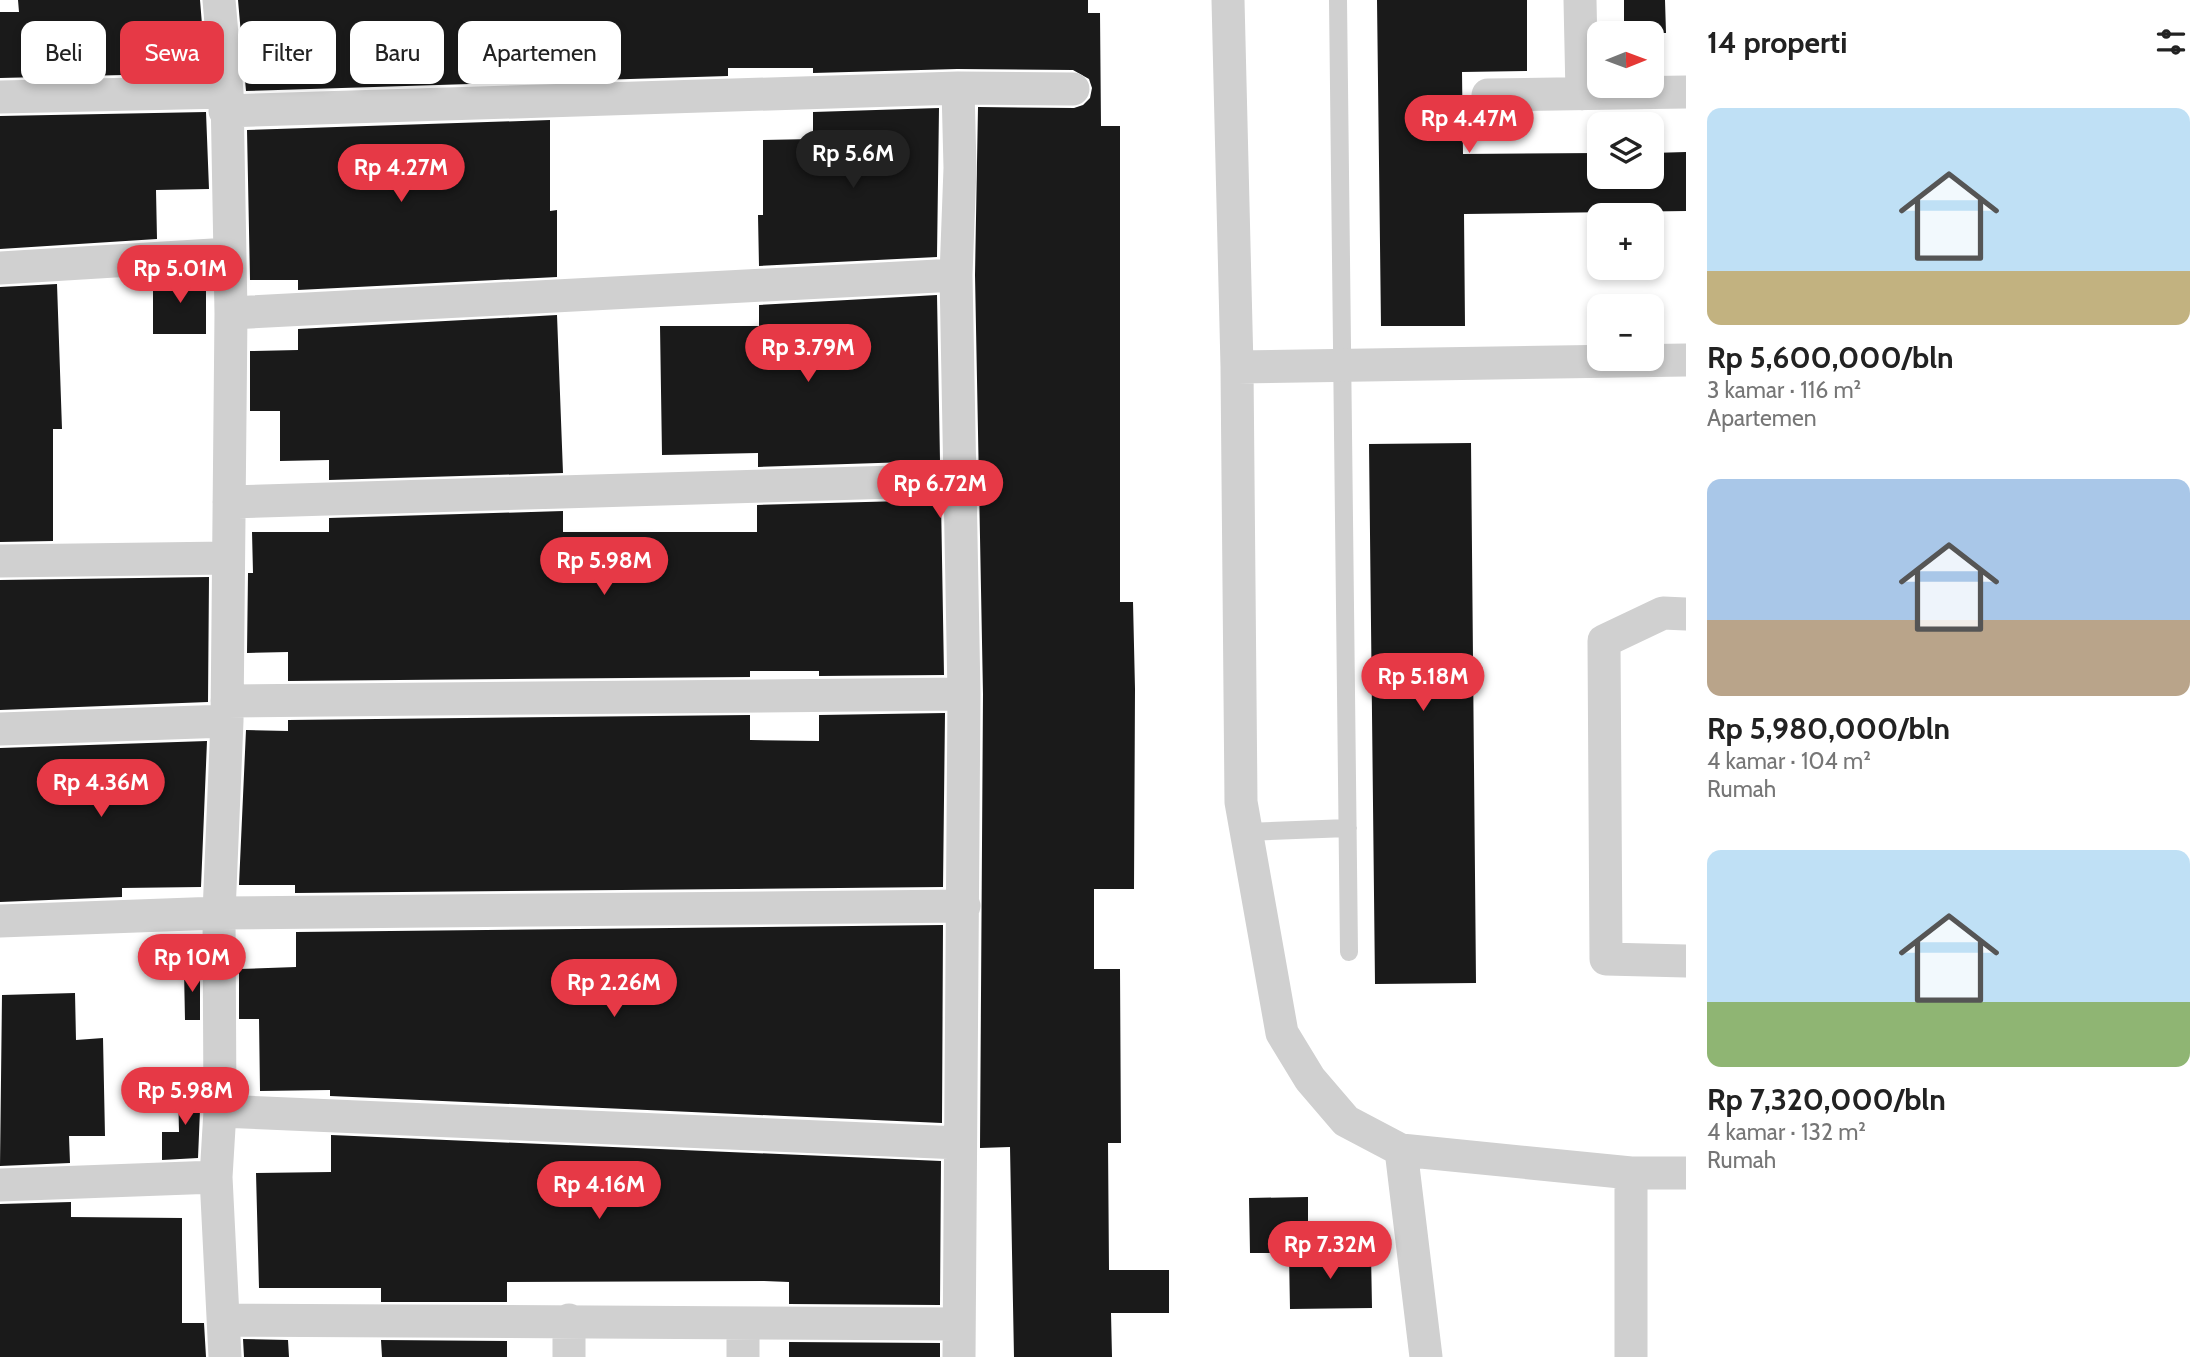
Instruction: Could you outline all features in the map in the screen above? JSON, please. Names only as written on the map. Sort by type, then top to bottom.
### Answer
[{"type":"street","points":[[219,0],[226,101],[231,313],[227,711],[219,913],[220,1111],[216,1177],[225,1357]]},
{"type":"street","points":[[1228,0],[1237,367],[1241,803],[1282,1033],[1310,1079],[1346,1121],[1401,1150],[1631,1173],[1686,1173]]},
{"type":"street","points":[[1580,0],[1582,94]]},
{"type":"street","points":[[958,88],[960,168],[956,275],[964,694],[959,1357]]},
{"type":"street","points":[[0,97],[226,101],[958,88],[1073,89]]},
{"type":"street","points":[[1488,95],[1686,92]]},
{"type":"street","points":[[0,268],[229,254]]},
{"type":"street","points":[[231,313],[956,275]]},
{"type":"street","points":[[1237,367],[1686,360]]},
{"type":"street","points":[[229,502],[960,480]]},
{"type":"street","points":[[0,561],[227,558]]},
{"type":"street","points":[[1686,614],[1663,613],[1604,641],[1606,959],[1686,961]]},
{"type":"street","points":[[0,729],[227,711],[964,694]]},
{"type":"street","points":[[0,921],[219,913],[964,906]]},
{"type":"street","points":[[220,1111],[960,1143]]},
{"type":"street","points":[[1401,1150],[1426,1357]]},
{"type":"street","points":[[1631,1173],[1632,1357]]},
{"type":"street","points":[[0,1185],[216,1177]]},
{"type":"street","points":[[225,1320],[958,1324]]},
{"type":"street","points":[[569,1320],[569,1357]]},
{"type":"street","points":[[743,1324],[743,1357]]},
{"type":"lane","points":[[1338,0],[1349,952]]},
{"type":"lane","points":[[1246,832],[1348,828]]},
{"type":"building","points":[[18,0],[200,0],[202,21],[120,21],[120,75],[106,75],[106,21],[21,21],[21,77],[0,78],[0,12],[19,12]]},
{"type":"building","points":[[238,0],[1088,0],[1088,13],[1100,13],[1101,126],[1120,126],[1120,602],[1133,602],[1135,689],[1134,889],[1094,889],[1094,969],[1120,969],[1121,1143],[1108,1143],[1109,1270],[1169,1270],[1169,1313],[1111,1313],[1112,1357],[1014,1357],[1010,1147],[980,1148],[983,694],[975,275],[978,107],[1074,108],[1083,105],[1090,98],[1092,88],[1089,79],[1073,70],[957,69],[813,73],[813,68],[728,68],[728,76],[621,79],[621,21],[458,21],[458,84],[471,84],[246,91],[245,84],[336,84],[336,21],[240,21]]},
{"type":"building","points":[[1377,0],[1527,0],[1527,71],[1462,72],[1463,154],[1587,153],[1587,189],[1664,189],[1664,153],[1686,152],[1686,211],[1664,211],[1664,203],[1587,203],[1587,212],[1464,214],[1465,326],[1381,326]]},
{"type":"building","points":[[1624,0],[1665,0],[1666,33],[1664,21],[1624,21]]},
{"type":"building","points":[[939,108],[937,257],[759,266],[758,215],[763,215],[763,140],[813,139],[813,112]]},
{"type":"building","points":[[206,112],[209,189],[156,190],[157,239],[0,249],[0,116]]},
{"type":"building","points":[[550,120],[550,211],[557,210],[557,277],[298,290],[298,280],[250,280],[247,130]]},
{"type":"building","points":[[206,275],[206,334],[153,334],[153,278]]},
{"type":"building","points":[[57,284],[62,429],[53,429],[53,541],[0,542],[0,287]]},
{"type":"building","points":[[937,295],[940,461],[758,467],[758,453],[662,455],[660,326],[759,326],[759,305]]},
{"type":"building","points":[[557,315],[563,473],[329,480],[329,460],[280,461],[280,411],[250,411],[250,351],[298,350],[298,329]]},
{"type":"building","points":[[1471,443],[1476,983],[1375,984],[1369,444]]},
{"type":"building","points":[[941,500],[944,675],[819,676],[819,671],[750,671],[750,677],[288,681],[288,652],[247,653],[248,573],[253,573],[252,532],[329,532],[329,518],[563,511],[563,532],[757,532],[757,505]]},
{"type":"building","points":[[209,577],[208,702],[0,710],[0,580]]},
{"type":"building","points":[[945,713],[943,887],[295,893],[295,885],[239,885],[246,730],[288,731],[288,720],[750,715],[750,740],[819,741],[819,715]]},
{"type":"building","points":[[207,741],[201,887],[122,888],[122,897],[0,902],[0,748]]},
{"type":"building","points":[[943,925],[942,1123],[330,1096],[330,1090],[260,1091],[259,1019],[239,1019],[239,969],[296,967],[296,932]]},
{"type":"building","points":[[200,969],[200,1020],[185,1020],[184,970]]},
{"type":"building","points":[[75,993],[76,1040],[103,1038],[105,1136],[69,1136],[70,1163],[0,1166],[2,995]]},
{"type":"building","points":[[201,1086],[198,1158],[162,1160],[162,1132],[179,1132],[178,1087]]},
{"type":"building","points":[[331,1135],[941,1161],[940,1305],[789,1304],[789,1282],[764,1281],[507,1282],[507,1302],[381,1302],[381,1288],[259,1288],[256,1173],[331,1172]]},
{"type":"building","points":[[1308,1197],[1308,1253],[1250,1253],[1249,1198]]},
{"type":"building","points":[[71,1202],[71,1217],[182,1218],[182,1323],[204,1323],[206,1357],[0,1357],[0,1204]]},
{"type":"building","points":[[1371,1253],[1372,1308],[1290,1309],[1289,1254]]},
{"type":"building","points":[[243,1339],[288,1340],[289,1357],[244,1357]]},
{"type":"building","points":[[381,1340],[507,1341],[507,1357],[382,1357]]},
{"type":"building","points":[[789,1342],[940,1343],[940,1357],[789,1357]]}]
